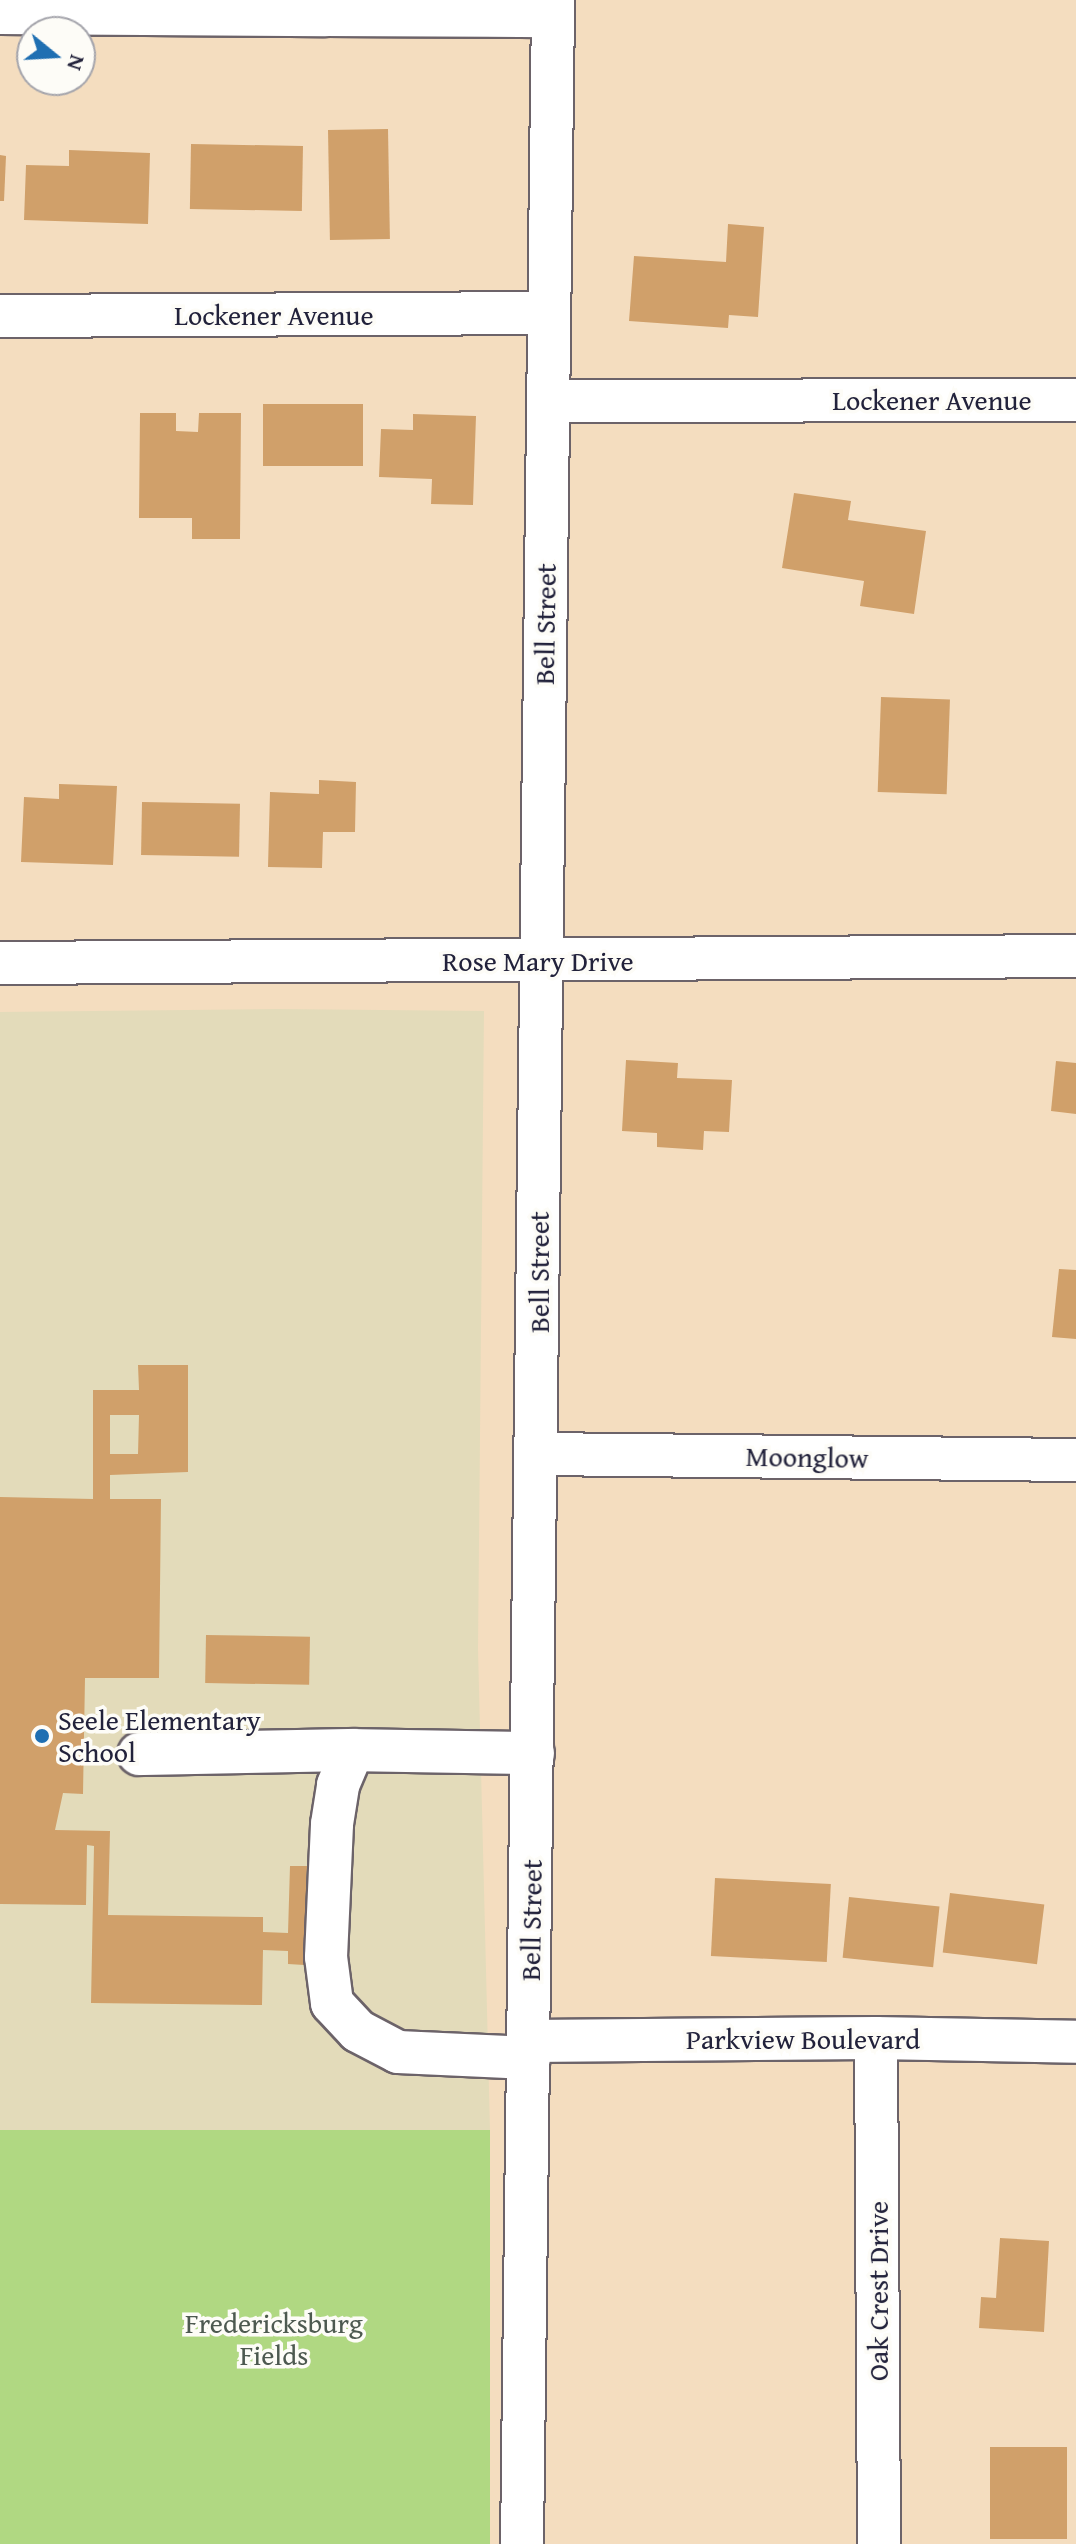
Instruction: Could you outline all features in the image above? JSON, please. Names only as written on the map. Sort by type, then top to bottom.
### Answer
[{"type":"street","points":[[0,13],[552,8]]},
{"type":"street","name":"Bell Street","points":[[522,2544],[538,1454],[552,8]]},
{"type":"street","name":"Lockener Avenue","points":[[0,316],[547,313]]},
{"type":"street","name":"Lockener Avenue","points":[[548,401],[1076,400]]},
{"type":"street","name":"Rose Mary Drive","points":[[0,963],[1076,956]]},
{"type":"street","name":"Moonglow","points":[[538,1454],[1076,1460]]},
{"type":"street","points":[[139,1754],[353,1750],[533,1753]]},
{"type":"street","name":"Parkview Boulevard","points":[[353,1750],[338,1785],[332,1824],[326,1957],[332,2003],[358,2031],[398,2052],[876,2038],[1076,2042]]},
{"type":"street","name":"Oak Crest Drive","points":[[876,2038],[879,2544]]},
{"type":"shaded area","points":[[278,1009],[484,1011],[478,1649],[490,2130],[0,2138],[0,1012]]},
{"type":"green space","name":"Fredericksburg Fields","points":[[0,2130],[490,2130],[490,2544],[0,2544]]},
{"type":"building","points":[[388,129],[390,239],[330,240],[328,130]]},
{"type":"building","points":[[191,144],[303,146],[302,211],[190,209]]},
{"type":"building","points":[[69,150],[150,153],[148,224],[24,220],[26,165],[69,166]]},
{"type":"building","points":[[0,155],[6,156],[4,201],[0,201]]},
{"type":"building","points":[[728,224],[764,227],[758,317],[729,315],[728,328],[629,321],[634,256],[726,262]]},
{"type":"building","points":[[263,404],[363,404],[363,466],[263,466]]},
{"type":"building","points":[[140,413],[176,413],[176,431],[198,432],[199,413],[241,413],[240,539],[192,539],[192,518],[139,518]]},
{"type":"building","points":[[413,414],[476,416],[473,505],[431,504],[432,479],[379,477],[381,429],[413,430]]},
{"type":"building","points":[[794,493],[851,501],[848,520],[926,531],[914,614],[860,606],[864,581],[782,568]]},
{"type":"building","points":[[881,697],[950,699],[947,794],[878,792]]},
{"type":"building","points":[[319,780],[356,782],[355,832],[323,832],[322,868],[268,867],[270,792],[319,794]]},
{"type":"building","points":[[59,784],[117,786],[113,865],[21,862],[24,797],[59,799]]},
{"type":"building","points":[[142,802],[240,804],[239,857],[141,855]]},
{"type":"building","points":[[626,1060],[678,1063],[677,1078],[732,1080],[729,1132],[704,1131],[703,1150],[657,1147],[657,1133],[622,1131]]},
{"type":"building","points":[[1056,1061],[1076,1063],[1076,1114],[1051,1111]]},
{"type":"building","points":[[1059,1269],[1076,1270],[1076,1339],[1052,1337]]},
{"type":"building","name":"Seele Elementary School","points":[[138,1365],[188,1365],[188,1472],[110,1475],[110,1499],[161,1499],[159,1678],[85,1678],[83,1794],[63,1793],[55,1830],[110,1831],[108,1915],[263,1917],[263,1932],[288,1933],[290,1866],[307,1866],[304,1965],[288,1964],[288,1951],[263,1950],[262,2005],[91,2003],[94,1846],[87,1845],[86,1905],[0,1904],[0,1497],[93,1499],[93,1390],[139,1390]],"holes":[[[110,1415],[139,1415],[138,1454],[110,1454]]]},
{"type":"building","name":"Seele Elementary School","points":[[206,1635],[310,1637],[309,1685],[205,1683]]},
{"type":"building","points":[[715,1878],[831,1884],[827,1962],[711,1956]]},
{"type":"building","points":[[950,1893],[1044,1905],[1037,1964],[943,1953]]},
{"type":"building","points":[[849,1897],[940,1907],[933,1967],[843,1958]]},
{"type":"building","points":[[1000,2238],[1049,2241],[1044,2332],[979,2328],[981,2297],[996,2298]]},
{"type":"building","points":[[990,2447],[1067,2447],[1067,2539],[990,2539]]},
{"type":"place","name":"Seele Elementary School","points":[[42,1736]]}]
